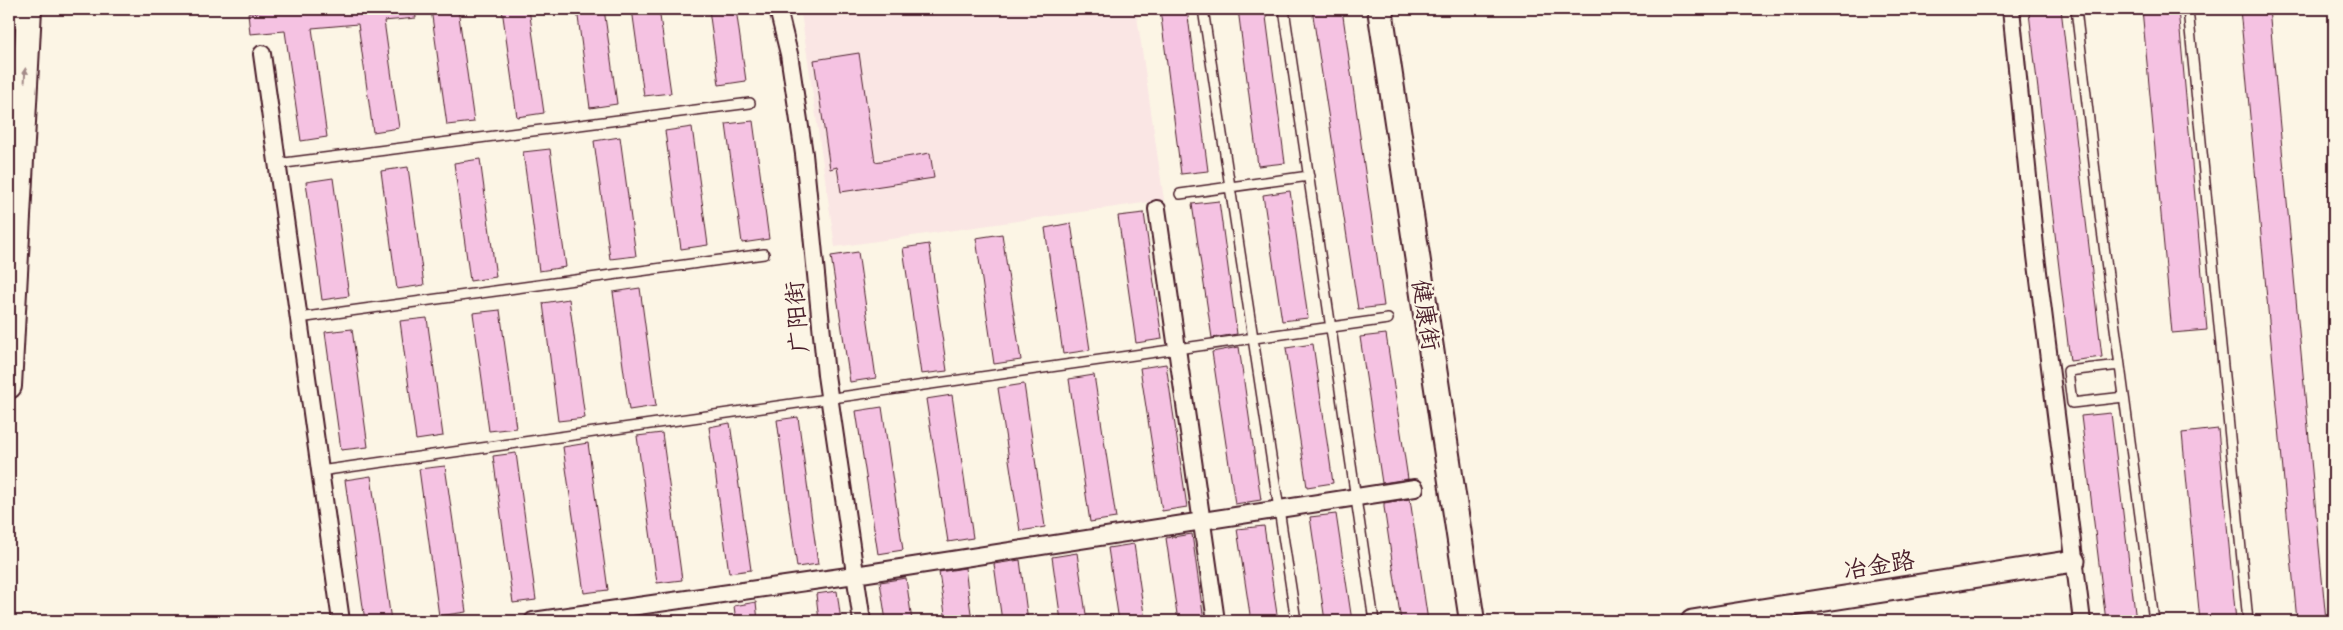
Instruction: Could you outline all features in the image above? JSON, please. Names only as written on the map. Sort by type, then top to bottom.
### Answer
[{"type":"main road","points":[[9,9],[9,17]]},
{"type":"main road","points":[[9,386],[28,9]]},
{"type":"main road","name":"健康街","points":[[1380,9],[1472,621]]},
{"type":"street","name":"广阳街","points":[[778,9],[789,54],[804,154],[829,399],[862,621]]},
{"type":"street","points":[[2010,9],[2036,256],[2082,621]]},
{"type":"street","points":[[262,54],[341,621]]},
{"type":"street","points":[[1157,209],[1216,621]]},
{"type":"street","points":[[533,621],[855,575],[1415,488]]},
{"type":"street","name":"冶金路","points":[[1692,621],[2074,561]]},
{"type":"lane","points":[[1203,9],[1296,621]]},
{"type":"lane","points":[[1284,9],[1374,621]]},
{"type":"lane","points":[[2076,9],[2154,621]]},
{"type":"lane","points":[[2188,9],[2248,621]]},
{"type":"lane","points":[[277,164],[750,102]]},
{"type":"lane","points":[[1180,194],[1308,176]]},
{"type":"lane","points":[[299,318],[764,254]]},
{"type":"lane","points":[[320,471],[1388,319]]},
{"type":"lane","points":[[2120,365],[2068,371],[2072,403],[2124,397]]},
{"type":"lane","points":[[2052,389],[2070,387]]},
{"type":"shaded area","points":[[836,9],[1136,9],[1164,200],[835,247],[801,13]]},
{"type":"building","points":[[288,9],[415,9],[416,18],[384,21],[399,128],[373,132],[358,24],[312,28],[327,137],[301,141],[285,31],[250,34],[248,13]]},
{"type":"building","points":[[431,9],[458,9],[474,122],[447,125]]},
{"type":"building","points":[[502,9],[529,9],[544,113],[517,117]]},
{"type":"building","points":[[577,9],[604,9],[617,104],[590,108]]},
{"type":"building","points":[[632,9],[659,9],[671,93],[644,96]]},
{"type":"building","points":[[709,9],[736,9],[746,81],[719,85]]},
{"type":"building","points":[[1160,9],[1187,9],[1208,171],[1181,174]]},
{"type":"building","points":[[1238,9],[1265,9],[1285,163],[1258,166]]},
{"type":"building","points":[[1312,9],[1342,9],[1384,306],[1358,309]]},
{"type":"building","points":[[2061,9],[2102,357],[2070,361],[2029,13]]},
{"type":"building","points":[[2142,9],[2178,9],[2207,330],[2172,333]]},
{"type":"building","points":[[2240,9],[2269,9],[2326,621],[2297,621]]},
{"type":"building","points":[[859,53],[875,162],[930,153],[934,178],[841,192],[837,167],[830,169],[814,60]]},
{"type":"building","points":[[753,121],[769,239],[742,243],[726,124]]},
{"type":"building","points":[[692,127],[708,245],[681,249],[665,131]]},
{"type":"building","points":[[620,137],[636,256],[610,259],[594,141]]},
{"type":"building","points":[[550,149],[566,267],[539,271],[523,152]]},
{"type":"building","points":[[480,159],[496,277],[470,281],[454,163]]},
{"type":"building","points":[[408,167],[424,285],[397,289],[381,171]]},
{"type":"building","points":[[333,178],[349,296],[322,300],[306,182]]},
{"type":"building","points":[[1290,191],[1308,318],[1282,321],[1263,195]]},
{"type":"building","points":[[1219,201],[1237,334],[1212,338],[1192,204]]},
{"type":"building","points":[[1144,213],[1162,339],[1136,343],[1118,216]]},
{"type":"building","points":[[1071,223],[1090,350],[1063,354],[1045,228]]},
{"type":"building","points":[[1002,234],[1021,360],[994,364],[976,238]]},
{"type":"building","points":[[929,244],[947,371],[921,374],[903,248]]},
{"type":"building","points":[[858,252],[876,378],[850,382],[831,256]]},
{"type":"building","points":[[640,288],[656,406],[629,410],[613,292]]},
{"type":"building","points":[[569,299],[585,418],[558,421],[543,303]]},
{"type":"building","points":[[500,310],[516,428],[489,431],[473,313]]},
{"type":"building","points":[[427,318],[443,436],[416,440],[400,321]]},
{"type":"building","points":[[352,329],[368,447],[341,450],[325,332]]},
{"type":"building","points":[[1386,334],[1408,479],[1382,483],[1360,337]]},
{"type":"building","points":[[1313,344],[1333,483],[1307,487],[1286,348]]},
{"type":"building","points":[[1239,347],[1261,500],[1235,504],[1212,352]]},
{"type":"building","points":[[1166,364],[1187,507],[1162,511],[1140,368]]},
{"type":"building","points":[[1094,375],[1116,518],[1090,522],[1069,379]]},
{"type":"building","points":[[1024,384],[1045,527],[1020,531],[998,388]]},
{"type":"building","points":[[952,395],[973,538],[948,542],[926,399]]},
{"type":"building","points":[[882,407],[903,550],[878,554],[856,411]]},
{"type":"building","points":[[2111,413],[2136,621],[2106,621],[2081,416]]},
{"type":"building","points":[[798,417],[818,564],[797,567],[777,420]]},
{"type":"building","points":[[730,423],[751,570],[729,573],[709,427]]},
{"type":"building","points":[[2218,429],[2236,621],[2200,621],[2182,433]]},
{"type":"building","points":[[662,433],[682,580],[657,583],[637,436]]},
{"type":"building","points":[[588,443],[608,590],[584,593],[563,447]]},
{"type":"building","points":[[516,453],[536,600],[513,603],[493,456]]},
{"type":"building","points":[[445,466],[466,612],[439,616],[419,469]]},
{"type":"building","points":[[371,476],[391,621],[365,621],[345,480]]},
{"type":"building","points":[[1410,499],[1428,621],[1401,621],[1384,507],[1384,503]]},
{"type":"building","points":[[1336,514],[1352,621],[1325,621],[1310,517]]},
{"type":"building","points":[[1264,526],[1278,621],[1251,621],[1237,529]]},
{"type":"building","points":[[1192,534],[1204,621],[1178,621],[1166,538]]},
{"type":"building","points":[[1134,544],[1145,621],[1119,621],[1108,548]]},
{"type":"building","points":[[1077,553],[1087,621],[1061,621],[1052,557]]},
{"type":"building","points":[[1020,560],[1028,621],[1002,621],[994,564]]},
{"type":"building","points":[[965,568],[972,621],[946,621],[939,572]]},
{"type":"building","points":[[906,578],[912,621],[886,621],[880,582]]},
{"type":"building","points":[[837,591],[841,621],[819,621],[816,594]]},
{"type":"building","points":[[756,602],[758,621],[736,621],[734,606]]}]
